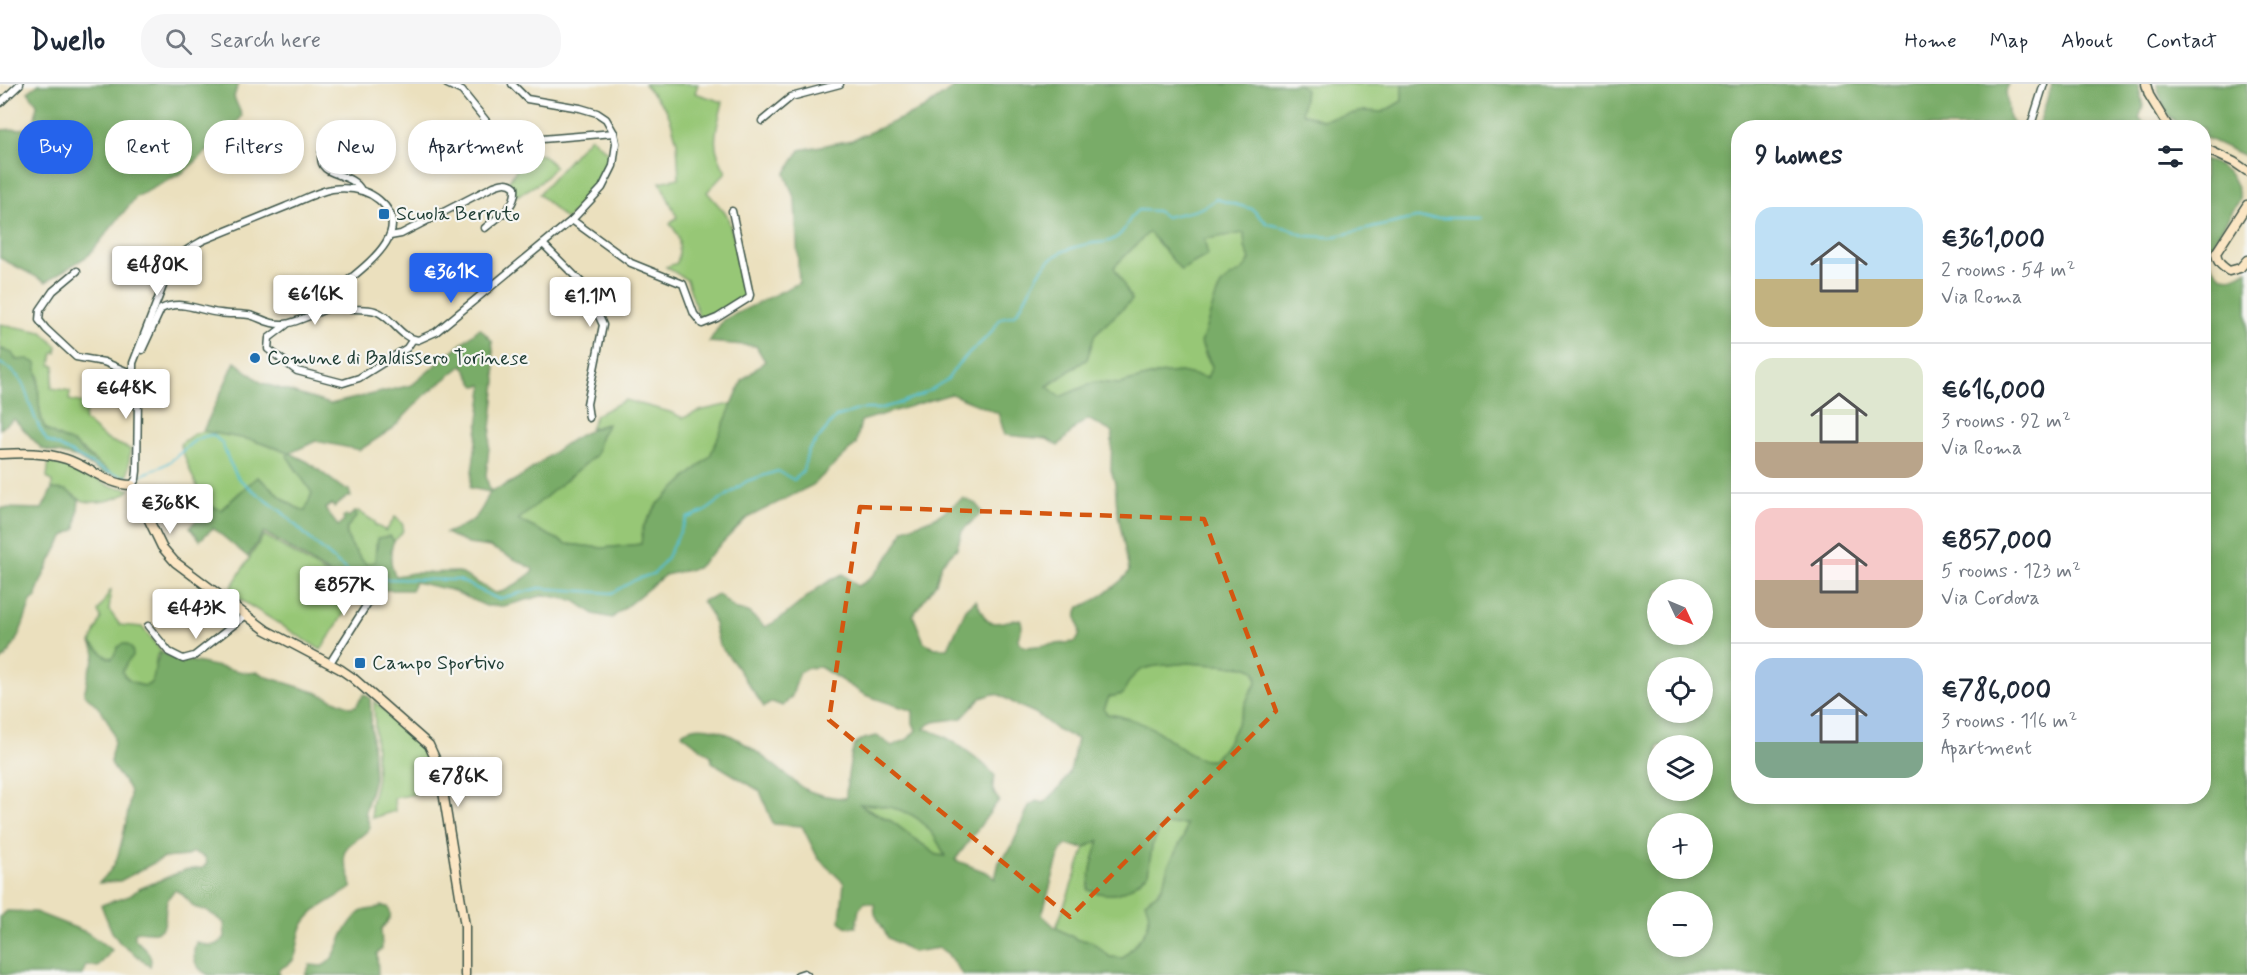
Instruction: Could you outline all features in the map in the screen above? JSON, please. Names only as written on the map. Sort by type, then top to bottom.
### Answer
[{"type":"street","points":[[0,103],[20,84]]},
{"type":"street","points":[[447,84],[462,91],[499,137],[505,140],[518,141],[614,133]]},
{"type":"street","points":[[413,339],[407,348],[359,378],[343,383],[297,371],[268,349],[269,338],[286,325],[336,305],[377,312],[402,333],[413,339],[423,339],[436,332],[544,245],[602,188],[611,173],[616,143],[614,133],[606,119],[597,113],[580,108],[527,99],[512,84]]},
{"type":"street","points":[[762,121],[791,97],[840,84]]},
{"type":"street","points":[[2033,120],[2044,84]]},
{"type":"street","points":[[2146,84],[2149,95],[2164,120]]},
{"type":"street","points":[[2211,151],[2247,171]]},
{"type":"street","points":[[335,174],[354,182],[360,190]]},
{"type":"street","points":[[390,236],[401,234],[503,183],[515,187],[515,197],[508,209],[485,228]]},
{"type":"street","points":[[132,485],[137,471],[138,397],[133,363],[167,276],[173,263],[182,253],[204,240],[328,190],[339,188],[360,190],[374,196],[388,209],[392,222],[390,236],[375,256],[336,290],[334,299],[336,305]]},
{"type":"street","points":[[2247,206],[2216,253],[2216,259],[2220,265],[2229,271],[2240,268],[2247,260]]},
{"type":"street","points":[[572,220],[631,262],[683,284],[694,314],[702,324],[717,318],[749,298],[750,295],[732,211]]},
{"type":"street","points":[[544,245],[585,286],[603,325],[587,404],[589,418]]},
{"type":"street","points":[[77,271],[53,291],[40,310],[39,320],[76,357],[104,362],[133,374]]},
{"type":"street","points":[[133,363],[161,309],[173,304],[182,304],[219,314],[240,314],[267,323],[286,325]]},
{"type":"street","points":[[0,454],[37,452],[67,459],[114,482],[132,485]]},
{"type":"street","points":[[132,485],[154,533],[168,554],[245,616],[288,643],[332,659],[429,745],[438,762],[465,926],[465,975]]},
{"type":"street","points":[[332,659],[374,592]]},
{"type":"street","points":[[148,626],[169,652],[183,659],[194,656],[245,616]]},
{"type":"street","points":[[798,975],[804,973],[807,975]]},
{"type":"highlighted area","points":[[860,507],[1204,519],[1276,711],[1070,917],[829,720]]},
{"type":"green space","points":[[39,84],[238,84],[234,97],[242,116],[239,120],[204,120],[204,154],[192,165],[192,120],[105,120],[105,174],[180,174],[136,197],[89,255],[46,282],[0,258],[0,130],[18,129],[18,174],[93,174],[93,120],[35,120],[37,104],[28,92]]},
{"type":"green space","points":[[644,84],[698,84],[695,93],[723,102],[716,130],[716,145],[717,153],[726,172],[707,192],[727,215],[739,256],[746,296],[707,320],[699,317],[687,280],[666,267],[677,263],[679,242],[670,224],[677,217],[660,182],[679,178],[677,142],[666,109]]},
{"type":"green space","points":[[959,84],[1298,84],[1305,89],[1302,113],[1322,120],[1364,111],[1383,112],[1402,101],[1402,84],[2008,84],[2006,92],[2010,120],[1731,120],[1731,804],[2211,804],[2211,262],[2224,277],[2234,277],[2247,270],[2247,975],[966,975],[962,974],[947,953],[939,948],[913,952],[888,938],[875,914],[874,904],[865,902],[859,909],[856,927],[846,927],[840,921],[844,883],[818,858],[802,826],[773,824],[760,791],[712,762],[711,756],[682,734],[696,728],[709,728],[723,732],[751,748],[802,788],[831,797],[846,798],[850,763],[855,745],[862,740],[877,736],[892,746],[908,739],[916,730],[913,723],[913,711],[865,695],[820,667],[807,668],[799,673],[792,696],[783,706],[772,702],[764,707],[719,645],[712,616],[702,601],[719,595],[736,610],[748,612],[765,627],[785,615],[821,586],[843,574],[857,586],[864,583],[885,562],[904,529],[936,517],[963,498],[976,504],[982,512],[962,531],[957,548],[942,563],[936,583],[913,615],[924,642],[935,648],[948,648],[966,609],[976,600],[989,622],[1021,620],[1022,627],[1018,639],[1021,645],[1027,647],[1075,642],[1080,634],[1077,616],[1079,607],[1106,592],[1129,571],[1111,470],[1112,432],[1088,419],[1076,427],[1058,446],[1047,439],[1005,435],[998,413],[951,394],[861,421],[856,444],[813,485],[747,518],[697,568],[665,575],[612,618],[594,614],[575,601],[545,595],[504,606],[486,606],[451,590],[415,582],[411,590],[369,590],[362,587],[357,591],[264,532],[248,557],[213,528],[200,540],[190,527],[209,506],[221,510],[257,477],[291,505],[305,511],[312,493],[287,456],[289,452],[251,440],[203,431],[235,362],[262,383],[330,404],[412,385],[480,328],[492,341],[496,381],[486,476],[490,491],[521,477],[575,438],[608,424],[601,435],[596,455],[518,520],[567,544],[603,548],[641,544],[643,527],[657,505],[710,456],[742,381],[765,361],[756,346],[709,342],[723,320],[799,283],[795,200],[785,174],[800,150],[852,140],[923,109]],"holes":[[[1149,232],[1181,270],[1208,255],[1204,239],[1244,233],[1245,247],[1250,260],[1243,270],[1226,280],[1219,289],[1201,343],[1212,366],[1207,378],[1181,372],[1157,374],[1120,384],[1095,382],[1060,397],[1047,386],[1087,359],[1095,334],[1132,300],[1114,267]],[[463,365],[474,384],[482,385],[483,388],[470,488],[490,492],[474,519],[446,533],[468,544],[490,547],[532,568],[533,571],[509,588],[495,593],[459,572],[413,573],[396,576],[392,569],[391,559],[394,541],[390,536],[378,538],[375,562],[366,564],[347,537],[347,528],[357,516],[355,512],[348,517],[346,515],[343,518],[344,521],[338,526],[325,509],[332,504],[334,507],[347,497],[351,497],[349,490],[341,487],[308,462],[290,453],[316,441],[360,450],[392,429],[425,395]],[[1187,663],[1248,667],[1254,670],[1257,681],[1230,738],[1213,760],[1198,758],[1152,728],[1130,719],[1107,714],[1104,709],[1109,697],[1123,694],[1134,675],[1149,667]],[[993,694],[1000,695],[1077,739],[1072,765],[1066,778],[1044,803],[1036,801],[1029,806],[1011,848],[999,862],[995,879],[988,873],[955,860],[999,800],[993,789],[995,776],[962,748],[942,735],[924,729],[934,722],[962,718],[981,698]],[[860,804],[889,807],[912,815],[930,830],[945,856],[937,855],[891,821]],[[1186,824],[1184,836],[1168,866],[1160,891],[1145,902],[1149,919],[1145,933],[1123,958],[1110,957],[1091,941],[1078,940],[1056,928],[1042,915],[1060,852],[1066,845],[1085,848],[1099,840],[1088,890],[1114,894],[1127,890],[1148,874],[1152,846],[1162,825]]]},
{"type":"green space","points":[[1298,84],[1402,84],[1402,101],[1383,112],[1364,111],[1322,120],[1302,113],[1305,89]]},
{"type":"green space","points":[[2052,84],[2138,84],[2143,106],[2140,120],[2040,120]]},
{"type":"green space","points":[[2157,84],[2247,84],[2247,157],[2211,140],[2211,120],[2173,120],[2162,103]]},
{"type":"green space","points":[[590,137],[611,155],[608,166],[594,191],[566,220],[539,194]]},
{"type":"green space","points":[[545,157],[555,167],[541,182],[515,197],[508,183],[514,174],[545,174]]},
{"type":"green space","points":[[2211,162],[2224,169],[2232,177],[2240,199],[2215,239],[2211,250]]},
{"type":"green space","points":[[1149,231],[1204,239],[1244,233],[1245,247],[1250,259],[1244,271],[1232,276],[1201,342],[1212,366],[1207,378],[1181,372],[1157,374],[1120,384],[1095,382],[1060,397],[1047,387],[1087,359],[1095,334],[1132,300],[1114,267]]},
{"type":"green space","points":[[0,324],[42,332],[57,346],[51,365],[55,366],[51,388],[70,391],[69,400],[88,404],[84,420],[106,439],[130,449],[128,475],[121,476],[109,472],[79,447],[46,428],[40,407],[39,375],[0,349]]},
{"type":"green space","points":[[0,349],[12,353],[16,360],[28,359],[36,363],[40,414],[45,428],[74,444],[113,474],[102,473],[78,458],[42,449],[14,419],[0,429]]},
{"type":"green space","points":[[625,400],[670,412],[683,418],[699,411],[734,403],[710,456],[657,505],[643,527],[642,544],[603,548],[567,544],[518,520],[596,455],[606,424],[590,429],[596,415]]},
{"type":"green space","points":[[203,431],[251,440],[290,453],[292,464],[312,492],[306,511],[286,501],[257,477],[220,510],[212,505],[205,499],[195,482],[180,444],[194,434]]},
{"type":"green space","points":[[49,461],[91,475],[109,486],[130,489],[121,496],[109,500],[84,501],[65,490],[52,489],[52,482],[47,477]]},
{"type":"green space","points":[[52,489],[66,490],[79,500],[76,529],[65,536],[61,542],[43,576],[36,597],[31,601],[15,642],[0,662],[1,508],[42,509]]},
{"type":"green space","points":[[358,511],[386,531],[395,517],[403,526],[402,532],[394,541],[390,536],[376,544],[375,562],[366,565],[353,548],[347,532],[356,516],[355,512]]},
{"type":"green space","points":[[264,535],[357,593],[321,650],[228,592]]},
{"type":"green space","points":[[111,589],[109,610],[120,625],[142,627],[162,652],[157,655],[152,682],[148,685],[137,684],[125,676],[122,672],[128,660],[107,657],[91,643],[101,618],[98,612]]},
{"type":"green space","points":[[91,643],[112,659],[118,647],[123,643],[129,646],[133,656],[122,672],[130,681],[144,686],[152,680],[162,652],[179,661],[191,661],[248,673],[258,672],[350,707],[356,706],[364,694],[370,698],[374,778],[365,812],[370,827],[345,851],[344,859],[351,879],[351,888],[319,908],[308,918],[301,929],[295,957],[278,971],[280,975],[209,975],[200,969],[194,957],[196,942],[208,945],[218,943],[225,937],[224,923],[206,910],[196,908],[184,895],[175,890],[167,900],[163,927],[155,932],[135,932],[135,939],[149,954],[150,966],[120,943],[112,932],[101,905],[129,896],[139,889],[185,870],[203,868],[207,863],[205,857],[193,852],[187,856],[163,858],[120,881],[99,883],[116,861],[130,795],[129,789],[111,762],[114,742],[110,726],[99,708],[84,694],[89,670],[95,657]]},
{"type":"green space","points":[[1187,663],[1248,667],[1254,670],[1257,682],[1226,746],[1213,760],[1201,760],[1120,716],[1107,714],[1104,709],[1109,697],[1123,694],[1128,680],[1139,670]]},
{"type":"green space","points":[[374,701],[421,743],[430,758],[437,790],[394,798],[395,811],[372,818],[371,805],[377,778]]},
{"type":"green space","points":[[858,803],[888,807],[917,818],[934,834],[945,856],[937,855],[891,821]]},
{"type":"green space","points":[[1187,823],[1184,836],[1168,866],[1163,885],[1155,895],[1149,898],[1148,925],[1123,958],[1110,957],[1091,941],[1078,940],[1056,928],[1085,848],[1100,839],[1092,864],[1088,890],[1148,874],[1152,846],[1162,824]]},
{"type":"green space","points":[[381,906],[388,907],[390,913],[381,929],[382,949],[377,953],[378,975],[305,975],[310,965],[322,966],[331,959],[345,931],[359,913]]},
{"type":"green space","points":[[7,911],[35,912],[86,932],[112,950],[98,967],[86,965],[82,975],[0,975],[0,917]]},
{"type":"waterway","points":[[379,579],[459,580],[498,599],[539,588],[612,593],[635,580],[655,573],[666,559],[687,518],[704,512],[747,481],[778,471],[794,480],[803,471],[808,451],[836,417],[861,409],[878,409],[897,404],[923,394],[947,380],[958,364],[990,334],[1001,318],[1015,315],[1037,276],[1048,262],[1068,250],[1112,240],[1121,233],[1138,210],[1157,211],[1166,217],[1197,210],[1216,199],[1252,209],[1268,224],[1287,228],[1305,236],[1332,237],[1416,218],[1480,218]]},
{"type":"waterway","points":[[0,363],[16,374],[20,380],[47,441],[97,467],[127,477]]},
{"type":"waterway","points":[[141,475],[169,462],[195,440],[213,435],[222,443],[238,478],[282,512],[352,575],[375,579]]},
{"type":"place","name":"Scuola Berruto","points":[[384,214]]},
{"type":"place","name":"Comune di Baldissero Torinese","points":[[255,358]]},
{"type":"place","name":"Campo Sportivo","points":[[360,663]]}]
